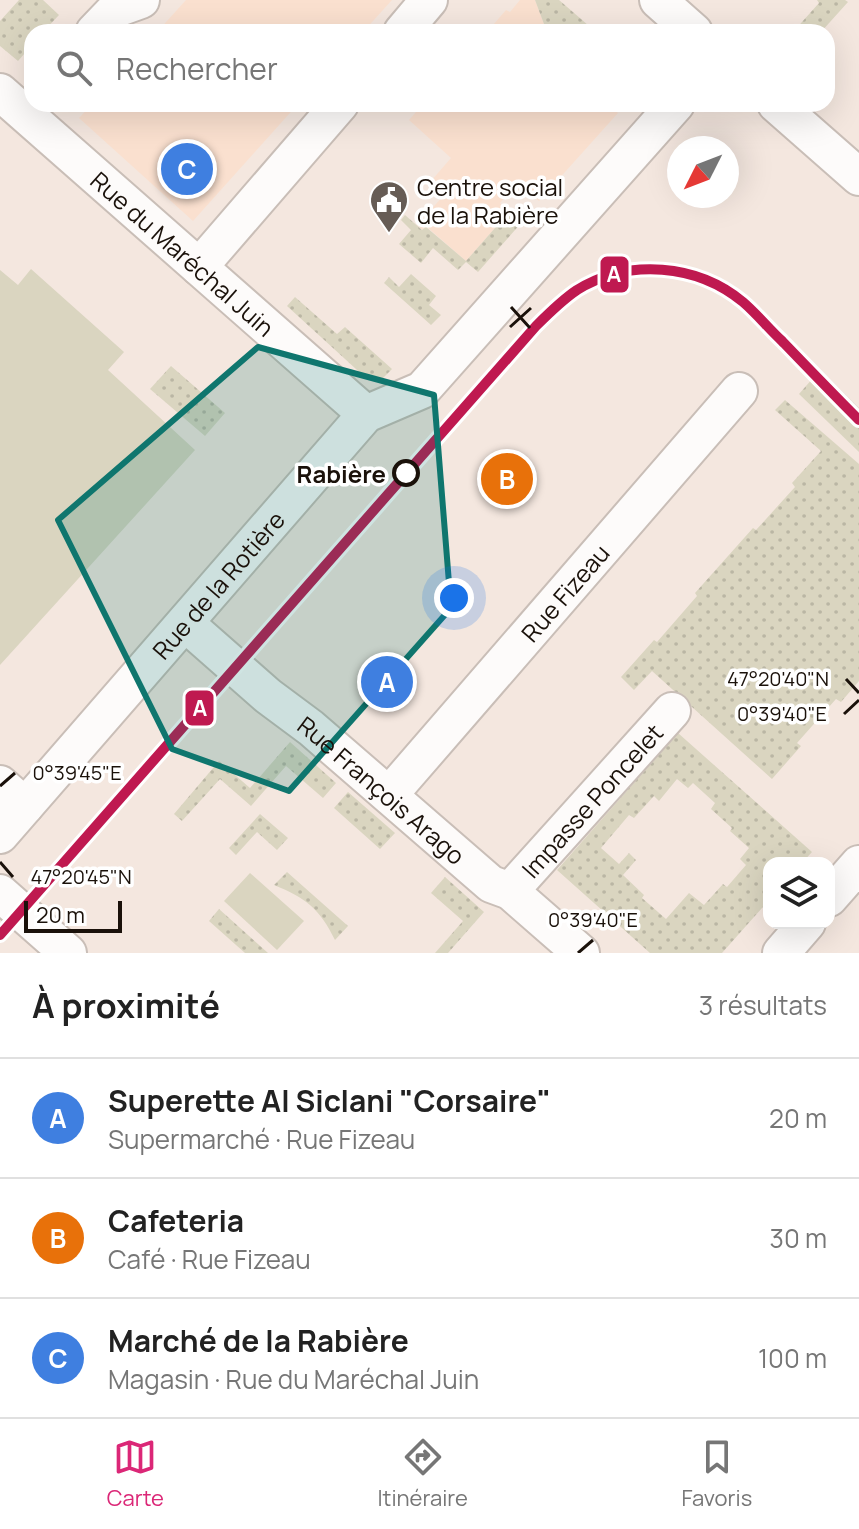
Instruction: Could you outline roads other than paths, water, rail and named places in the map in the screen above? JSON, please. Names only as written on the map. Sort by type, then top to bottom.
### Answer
[{"type":"street","points":[[409,24],[429,0]]},
{"type":"street","points":[[658,0],[685,24]]},
{"type":"street","name":"Rue du Maréchal Juin","points":[[24,112],[366,414]]},
{"type":"street","points":[[199,267],[333,112]]},
{"type":"street","name":"Rue de la Rotière","points":[[0,835],[13,795],[185,623],[366,414],[422,390],[669,112]]},
{"type":"street","points":[[786,112],[857,171]]},
{"type":"street","name":"Rue Fizeau","points":[[389,795],[739,391]]},
{"type":"street","name":"Rue François Arago","points":[[185,623],[491,884],[510,891],[581,953]]},
{"type":"street","name":"Impasse Poncelet","points":[[510,891],[672,711]]},
{"type":"street","points":[[835,891],[859,864]]},
{"type":"street","points":[[0,893],[68,953]]},
{"type":"street","points":[[781,953],[802,929]]},
{"type":"place","name":"Marché de la Rabière","points":[[187,169]]},
{"type":"place","name":"Centre social de la Rabière","points":[[389,234]]},
{"type":"place","name":"Rabière","points":[[406,473]]},
{"type":"place","name":"Cafeteria","points":[[507,479]]},
{"type":"place","name":"Superette Al Siclani \"Corsaire\"","points":[[387,682]]}]
